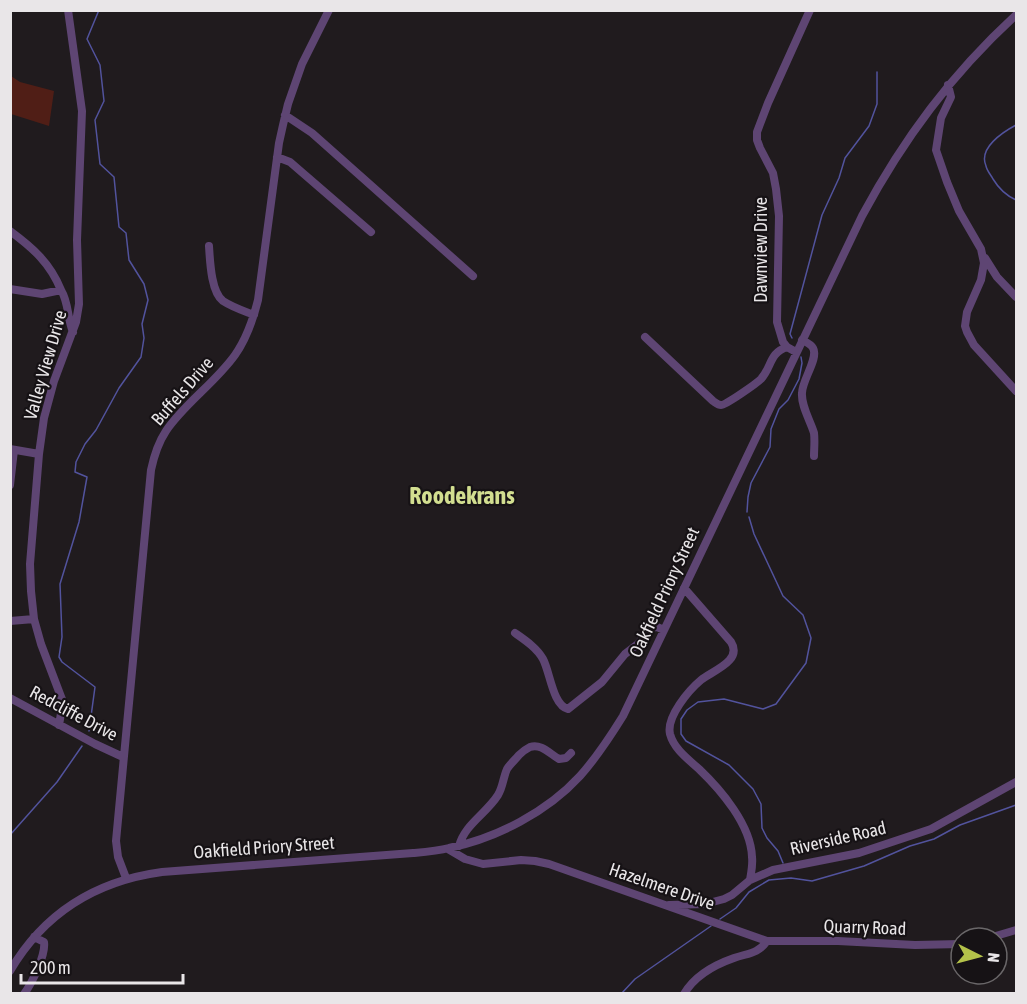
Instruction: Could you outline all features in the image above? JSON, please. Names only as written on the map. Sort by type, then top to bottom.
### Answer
[{"type":"street","name":"Valley View Drive","points":[[59,725],[63,702],[34,619],[30,564],[39,454],[48,402],[73,332],[79,304],[77,221],[82,124],[68,10]]},
{"type":"street","name":"Buffels Drive","points":[[126,878],[116,850],[151,470],[160,442],[172,423],[233,358],[248,333],[254,315],[263,264],[285,115],[302,64],[329,10]]},
{"type":"street","name":"Dawnview Drive","points":[[787,346],[783,342],[777,322],[779,216],[777,189],[773,173],[757,140],[757,132],[768,102],[810,10]]},
{"type":"street","name":"Oakfield Priory Street","points":[[10,971],[24,949],[57,914],[75,902],[126,878],[162,872],[448,849],[496,834],[518,822],[558,795],[579,777],[597,756],[623,716],[796,352],[880,182],[948,85],[982,47],[1017,15]]},
{"type":"street","points":[[948,85],[951,97],[941,118],[936,150],[959,211],[981,249],[984,263],[981,280],[967,312],[965,326],[974,345],[1017,391]]},
{"type":"street","points":[[285,115],[312,133],[473,276]]},
{"type":"street","points":[[277,157],[290,162],[370,232]]},
{"type":"street","points":[[10,231],[42,258],[55,276],[66,301],[73,332]]},
{"type":"street","points":[[209,246],[214,285],[220,298],[254,315]]},
{"type":"street","points":[[983,255],[997,277],[1017,297]]},
{"type":"street","points":[[10,289],[42,294],[61,290]]},
{"type":"street","points":[[645,337],[713,401],[721,405],[726,404],[759,381],[777,351],[787,346],[796,352]]},
{"type":"street","points":[[802,340],[815,351],[801,394],[814,435],[814,456]]},
{"type":"street","points":[[10,485],[12,450],[39,454]]},
{"type":"street","points":[[684,588],[731,642],[734,650],[725,665],[701,680],[682,700],[670,724],[670,733],[679,750],[729,800],[751,848],[750,880]]},
{"type":"street","points":[[10,621],[34,619]]},
{"type":"street","points":[[515,633],[540,654],[559,703],[568,709],[602,682],[625,654],[638,644],[649,628],[657,627],[664,630]]},
{"type":"street","name":"Redcliffe Drive","points":[[10,698],[123,757]]},
{"type":"street","points":[[459,846],[468,827],[499,794],[507,769],[522,753],[537,746],[559,759],[571,753]]},
{"type":"street","name":"Riverside Road","points":[[662,905],[705,904],[724,900],[750,880],[773,870],[859,853],[931,830],[1017,782]]},
{"type":"street","name":"Hazelmere Drive","points":[[448,849],[465,859],[483,864],[521,860],[549,864],[767,941]]},
{"type":"street","points":[[24,993],[45,949],[44,942],[34,937]]},
{"type":"street","points":[[684,993],[693,980],[706,971],[759,950],[767,941]]},
{"type":"street","name":"Quarry Road","points":[[767,941],[949,944]]},
{"type":"shaded area","points":[[11,76],[20,82],[54,91],[49,126],[11,114]]},
{"type":"waterway","points":[[89,731],[95,687],[62,662],[59,657],[62,637],[60,584],[79,522],[87,477],[75,472],[76,462],[119,388],[141,357],[144,338],[142,324],[148,300],[144,284],[129,260],[126,233],[119,227],[114,177],[100,164],[95,120],[104,101],[100,65],[87,39],[99,10]]},
{"type":"waterway","points":[[792,338],[790,334],[822,215],[839,178],[845,158],[869,126],[877,104],[877,72]]},
{"type":"waterway","points":[[1016,125],[993,141],[984,159],[987,170],[998,186],[1005,194],[1016,200]]},
{"type":"waterway","points":[[747,512],[751,483],[770,447],[771,429],[779,409],[788,400],[799,379],[801,357]]},
{"type":"waterway","points":[[749,517],[754,534],[783,596],[803,615],[811,638],[806,663],[776,704],[763,709],[724,699],[698,702],[687,710],[681,719],[681,734],[686,741],[729,765],[753,789],[761,804],[762,828],[778,851],[783,863]]},
{"type":"waterway","points":[[10,835],[57,782],[82,746]]},
{"type":"waterway","points":[[720,919],[736,908],[749,892],[769,880],[791,878],[812,881],[864,866],[910,846],[934,839],[960,825],[1016,805]]},
{"type":"waterway","points":[[621,994],[635,979],[711,926]]},
{"type":"district","name":"Roodekrans","points":[[462,495]]}]
